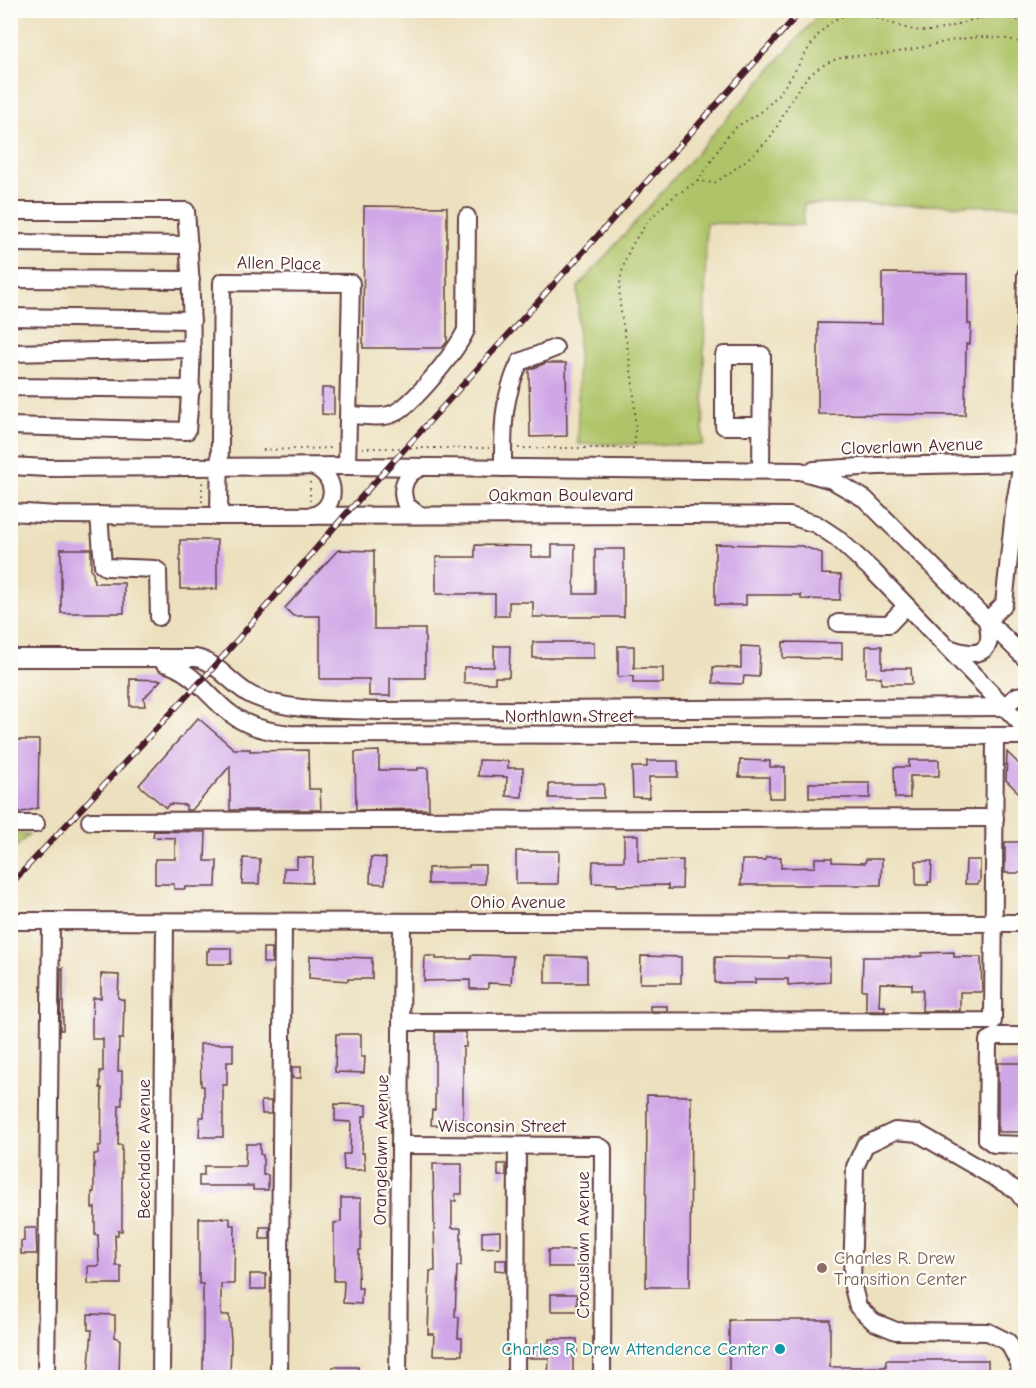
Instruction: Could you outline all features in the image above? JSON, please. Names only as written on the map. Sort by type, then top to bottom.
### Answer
[{"type":"street","points":[[10,211],[186,212],[192,320],[192,389],[187,431],[10,426]]},
{"type":"street","points":[[349,415],[388,416],[402,409],[453,353],[462,339],[466,330],[467,217]]},
{"type":"street","points":[[10,243],[189,245]]},
{"type":"street","points":[[948,648],[963,654],[984,650],[991,637],[987,621],[1004,604],[1015,503],[1024,463],[1026,275]]},
{"type":"street","points":[[10,279],[191,280]]},
{"type":"street","name":"Allen Place","points":[[219,516],[222,282],[351,284],[347,466]]},
{"type":"street","points":[[10,317],[192,320]]},
{"type":"street","points":[[503,468],[503,425],[507,397],[513,378],[520,362],[555,348]]},
{"type":"street","points":[[10,353],[192,349]]},
{"type":"street","points":[[761,426],[724,426],[724,355],[762,355],[761,469]]},
{"type":"street","points":[[10,387],[192,389]]},
{"type":"street","name":"Cloverlawn Avenue","points":[[800,471],[877,466],[1024,463]]},
{"type":"street","name":"Oakman Boulevard","points":[[10,466],[220,468],[312,472],[347,466],[800,471],[832,480],[865,499],[1026,659]]},
{"type":"street","points":[[419,515],[406,505],[403,488],[407,477],[422,467]]},
{"type":"street","points":[[311,511],[324,510],[332,499],[333,492],[330,479],[320,470],[312,472]]},
{"type":"street","name":"Oakman Boulevard","points":[[10,512],[219,516],[311,511],[419,515],[790,516],[816,524],[837,538],[874,572],[1026,729]]},
{"type":"street","points":[[99,515],[103,565],[158,571],[159,617]]},
{"type":"street","points":[[838,623],[889,624],[906,606]]},
{"type":"street","name":"Northlawn Street","points":[[10,658],[202,659],[209,662],[236,686],[269,702],[292,707],[380,711],[1004,707],[1017,696],[1026,694]]},
{"type":"street","name":"Northlawn Street","points":[[136,658],[169,664],[186,672],[231,714],[265,730],[289,734],[1026,736]]},
{"type":"street","points":[[222,705],[236,686]]},
{"type":"street","points":[[314,735],[315,708]]},
{"type":"street","points":[[944,708],[944,736]]},
{"type":"street","points":[[698,709],[699,736]]},
{"type":"street","points":[[380,711],[380,736]]},
{"type":"street","points":[[401,1022],[993,1021],[996,736]]},
{"type":"street","points":[[90,821],[995,818]]},
{"type":"street","points":[[10,824],[36,824]]},
{"type":"street","points":[[46,1377],[51,921]]},
{"type":"street","name":"Ohio Avenue","points":[[11,922],[1026,922]]},
{"type":"street","name":"Beechdale Avenue","points":[[161,1377],[165,922]]},
{"type":"street","points":[[279,1377],[283,922]]},
{"type":"street","name":"Orangelawn Avenue","points":[[398,1377],[402,922]]},
{"type":"street","points":[[1026,1036],[996,1036],[988,1041],[987,1139],[994,1144],[1026,1145]]},
{"type":"street","points":[[1020,1377],[1019,1363],[1008,1342],[988,1332],[896,1331],[874,1322],[858,1307],[852,1282],[855,1167],[865,1145],[894,1131],[918,1133],[1016,1190],[1026,1203]]},
{"type":"street","name":"Wisconsin Street","points":[[400,1145],[597,1146],[603,1149]]},
{"type":"street","points":[[516,1377],[517,1146]]},
{"type":"street","name":"Crocuslawn Avenue","points":[[602,1377],[603,1149]]},
{"type":"path","points":[[634,448],[636,426],[629,356],[621,322],[619,297],[622,272],[631,246],[649,219],[676,195],[698,181],[731,132],[742,122],[760,112],[787,84],[818,35],[843,16],[867,15],[900,27],[920,31],[933,31],[975,19],[1000,17],[1026,22]]},
{"type":"path","points":[[698,181],[714,183],[758,150],[772,136],[807,77],[838,58],[853,55],[890,54],[959,38],[1002,37],[1026,44]]},
{"type":"path","points":[[311,511],[312,472]]},
{"type":"path","points":[[201,505],[202,478]]},
{"type":"green space","points":[[822,11],[1025,11],[1025,206],[804,204],[803,225],[706,223],[703,445],[578,444],[578,287]]},
{"type":"green space","points":[[11,834],[29,834],[11,852]]},
{"type":"building","points":[[364,206],[447,207],[447,342],[442,348],[363,348]]},
{"type":"building","points":[[882,273],[968,274],[968,324],[971,324],[970,344],[966,344],[965,415],[818,414],[818,323],[882,324]]},
{"type":"building","points":[[546,363],[566,363],[567,436],[530,437],[529,370]]},
{"type":"building","points":[[322,388],[334,388],[334,415],[322,414]]},
{"type":"building","points":[[180,540],[217,540],[217,589],[180,589]]},
{"type":"building","points":[[715,544],[802,546],[822,553],[822,574],[841,575],[840,600],[801,599],[801,595],[746,595],[746,605],[715,605]]},
{"type":"building","points":[[475,545],[531,546],[531,557],[552,557],[552,545],[575,545],[574,594],[595,594],[595,549],[624,549],[624,617],[533,617],[533,602],[509,602],[509,616],[495,616],[495,594],[436,594],[436,557],[475,557]]},
{"type":"building","points":[[61,549],[91,549],[91,570],[94,583],[124,583],[124,613],[61,613]]},
{"type":"building","points":[[338,550],[374,551],[374,629],[425,629],[425,678],[390,678],[390,696],[369,696],[369,679],[320,679],[320,616],[293,616],[285,608]]},
{"type":"building","points":[[533,642],[594,642],[594,658],[533,658]]},
{"type":"building","points":[[783,642],[842,643],[842,659],[783,658]]},
{"type":"building","points":[[494,646],[510,646],[509,677],[495,677],[495,683],[464,683],[464,667],[494,667]]},
{"type":"building","points":[[618,646],[634,646],[634,668],[663,668],[663,683],[633,683],[633,676],[618,677]]},
{"type":"building","points":[[741,646],[760,647],[759,677],[744,676],[743,684],[713,683],[713,667],[741,668]]},
{"type":"building","points":[[866,646],[882,646],[882,668],[911,668],[912,684],[881,684],[881,677],[866,677]]},
{"type":"building","points":[[130,679],[161,680],[144,698],[145,706],[130,706]]},
{"type":"building","points":[[198,718],[234,749],[308,750],[309,789],[320,789],[321,810],[230,810],[230,766],[192,810],[186,810],[186,805],[169,804],[166,808],[139,785]]},
{"type":"building","points":[[10,740],[39,740],[38,808],[19,813],[12,813],[12,799],[10,800]]},
{"type":"building","points":[[379,751],[379,770],[428,768],[429,809],[356,810],[355,752]]},
{"type":"building","points":[[1007,752],[1026,771],[1026,800],[1006,780]]},
{"type":"building","points":[[479,760],[508,761],[508,768],[523,768],[522,797],[506,796],[507,777],[478,776]]},
{"type":"building","points":[[740,760],[770,761],[770,767],[785,767],[785,798],[769,798],[769,777],[739,777]]},
{"type":"building","points":[[909,760],[939,760],[939,776],[910,776],[910,798],[895,798],[894,767],[909,767]]},
{"type":"building","points":[[647,761],[678,761],[678,777],[649,777],[649,798],[633,797],[632,767],[647,767]]},
{"type":"building","points":[[809,783],[870,783],[870,798],[809,798]]},
{"type":"building","points":[[549,784],[604,784],[604,798],[549,798]]},
{"type":"building","points":[[154,831],[206,832],[205,861],[217,861],[216,887],[174,889],[174,884],[155,884],[155,859],[175,859],[175,838],[153,837]]},
{"type":"building","points":[[624,835],[638,835],[638,861],[683,860],[682,889],[668,889],[668,885],[617,886],[617,884],[592,883],[593,861],[624,861]]},
{"type":"building","points":[[1005,842],[1026,842],[1026,873],[1005,873]]},
{"type":"building","points":[[516,851],[559,851],[558,884],[516,884]]},
{"type":"building","points":[[297,857],[313,858],[312,883],[284,882],[284,868],[297,868]]},
{"type":"building","points":[[371,857],[386,858],[385,884],[370,883]]},
{"type":"building","points":[[766,857],[781,857],[781,868],[815,867],[815,858],[832,858],[832,862],[865,863],[866,859],[882,859],[881,885],[741,885],[742,860],[766,860]]},
{"type":"building","points":[[243,858],[260,859],[259,884],[242,884]]},
{"type":"building","points":[[966,860],[980,860],[980,882],[978,884],[965,884]]},
{"type":"building","points":[[916,861],[932,861],[931,882],[928,882],[928,885],[916,885]]},
{"type":"building","points":[[469,865],[485,865],[485,884],[428,884],[428,868],[469,867]]},
{"type":"building","points":[[209,948],[231,948],[231,964],[207,964]]},
{"type":"building","points":[[263,948],[272,948],[272,963],[263,963]]},
{"type":"building","points":[[954,952],[954,957],[981,957],[982,992],[960,992],[960,1011],[922,1011],[923,990],[912,990],[912,984],[880,983],[879,1006],[885,1006],[885,1011],[866,1011],[866,990],[862,990],[863,957],[912,957],[922,956],[922,953]]},
{"type":"building","points":[[471,955],[513,956],[511,984],[488,983],[488,989],[470,989],[470,980],[424,981],[425,956],[436,956],[436,959],[471,959]]},
{"type":"building","points":[[310,956],[372,958],[372,979],[348,979],[348,981],[309,978]]},
{"type":"building","points":[[545,956],[587,957],[587,983],[545,983]]},
{"type":"building","points":[[641,956],[681,957],[681,983],[640,983]]},
{"type":"building","points":[[788,956],[830,958],[830,982],[788,985],[788,979],[755,979],[755,983],[715,983],[715,957],[788,958]]},
{"type":"building","points":[[61,968],[63,968],[63,1030],[60,1030]]},
{"type":"building","points":[[101,974],[119,975],[118,998],[124,1000],[123,1039],[119,1039],[118,1071],[122,1071],[122,1105],[119,1105],[118,1145],[122,1145],[122,1231],[118,1231],[118,1235],[115,1235],[116,1266],[121,1266],[121,1284],[88,1284],[88,1266],[99,1266],[98,1235],[95,1235],[95,1208],[92,1208],[92,1192],[94,1192],[94,1154],[98,1154],[98,1146],[101,1146],[100,1071],[103,1071],[103,1039],[92,1039],[92,1021],[93,998],[101,998]]},
{"type":"building","points":[[650,1006],[667,1006],[667,1011],[650,1011]]},
{"type":"building","points":[[435,1032],[466,1032],[466,1047],[463,1047],[463,1126],[431,1125],[432,1110],[435,1110]]},
{"type":"building","points":[[336,1034],[361,1034],[361,1057],[365,1057],[364,1073],[335,1072]]},
{"type":"building","points":[[200,1044],[233,1044],[233,1062],[227,1062],[227,1085],[223,1085],[223,1137],[199,1137],[200,1117],[204,1117]]},
{"type":"building","points":[[998,1063],[1026,1063],[1026,1132],[998,1132]]},
{"type":"building","points":[[292,1067],[301,1067],[301,1078],[292,1078]]},
{"type":"building","points":[[647,1095],[691,1096],[690,1287],[646,1287]]},
{"type":"building","points":[[261,1101],[271,1101],[271,1114],[262,1114]]},
{"type":"building","points":[[335,1104],[366,1105],[366,1116],[363,1116],[362,1153],[364,1153],[365,1170],[344,1170],[343,1154],[350,1154],[351,1122],[335,1121]]},
{"type":"building","points":[[246,1144],[260,1144],[260,1154],[263,1155],[263,1175],[268,1175],[268,1190],[253,1190],[253,1186],[199,1186],[199,1175],[204,1175],[204,1166],[245,1166]]},
{"type":"building","points":[[433,1164],[462,1164],[462,1194],[455,1194],[456,1201],[452,1201],[452,1228],[461,1228],[461,1266],[457,1266],[455,1317],[459,1317],[458,1338],[462,1338],[462,1355],[433,1355],[434,1334],[428,1334],[430,1271],[435,1271]]},
{"type":"building","points":[[498,1164],[506,1164],[506,1176],[498,1176]]},
{"type":"building","points":[[341,1198],[361,1198],[358,1288],[362,1288],[361,1304],[343,1303],[344,1281],[334,1281],[334,1223],[341,1222]]},
{"type":"building","points":[[199,1218],[230,1218],[230,1225],[235,1225],[234,1284],[221,1284],[221,1315],[229,1315],[230,1377],[203,1377],[203,1284],[199,1284]]},
{"type":"building","points":[[260,1227],[270,1227],[270,1239],[260,1239]]},
{"type":"building","points":[[24,1228],[36,1228],[37,1254],[21,1254]]},
{"type":"building","points":[[500,1231],[500,1247],[482,1248],[482,1232]]},
{"type":"building","points":[[548,1250],[578,1250],[577,1267],[548,1267]]},
{"type":"building","points":[[495,1260],[506,1260],[506,1271],[495,1270]]},
{"type":"building","points":[[250,1274],[266,1274],[266,1289],[250,1289]]},
{"type":"building","points":[[551,1294],[577,1294],[577,1311],[551,1311]]},
{"type":"building","points":[[88,1314],[115,1315],[115,1337],[120,1339],[119,1376],[88,1377],[92,1330],[88,1330]]},
{"type":"building","name":"Charles R Drew Attendence Center","points":[[729,1320],[830,1320],[830,1367],[886,1367],[886,1360],[988,1360],[988,1377],[729,1377]]},
{"type":"building","points":[[549,1339],[577,1339],[577,1354],[573,1354],[573,1376],[548,1376],[549,1358],[527,1358],[527,1346],[549,1345]]},
{"type":"building","points":[[333,1367],[358,1367],[358,1377],[333,1377]]},
{"type":"railway","points":[[10,885],[214,667],[344,516],[802,10]]},
{"type":"place","name":"Charles R. Drew Transition Center","points":[[822,1268]]},
{"type":"place","name":"Charles R Drew Attendence Center","points":[[780,1349]]}]
